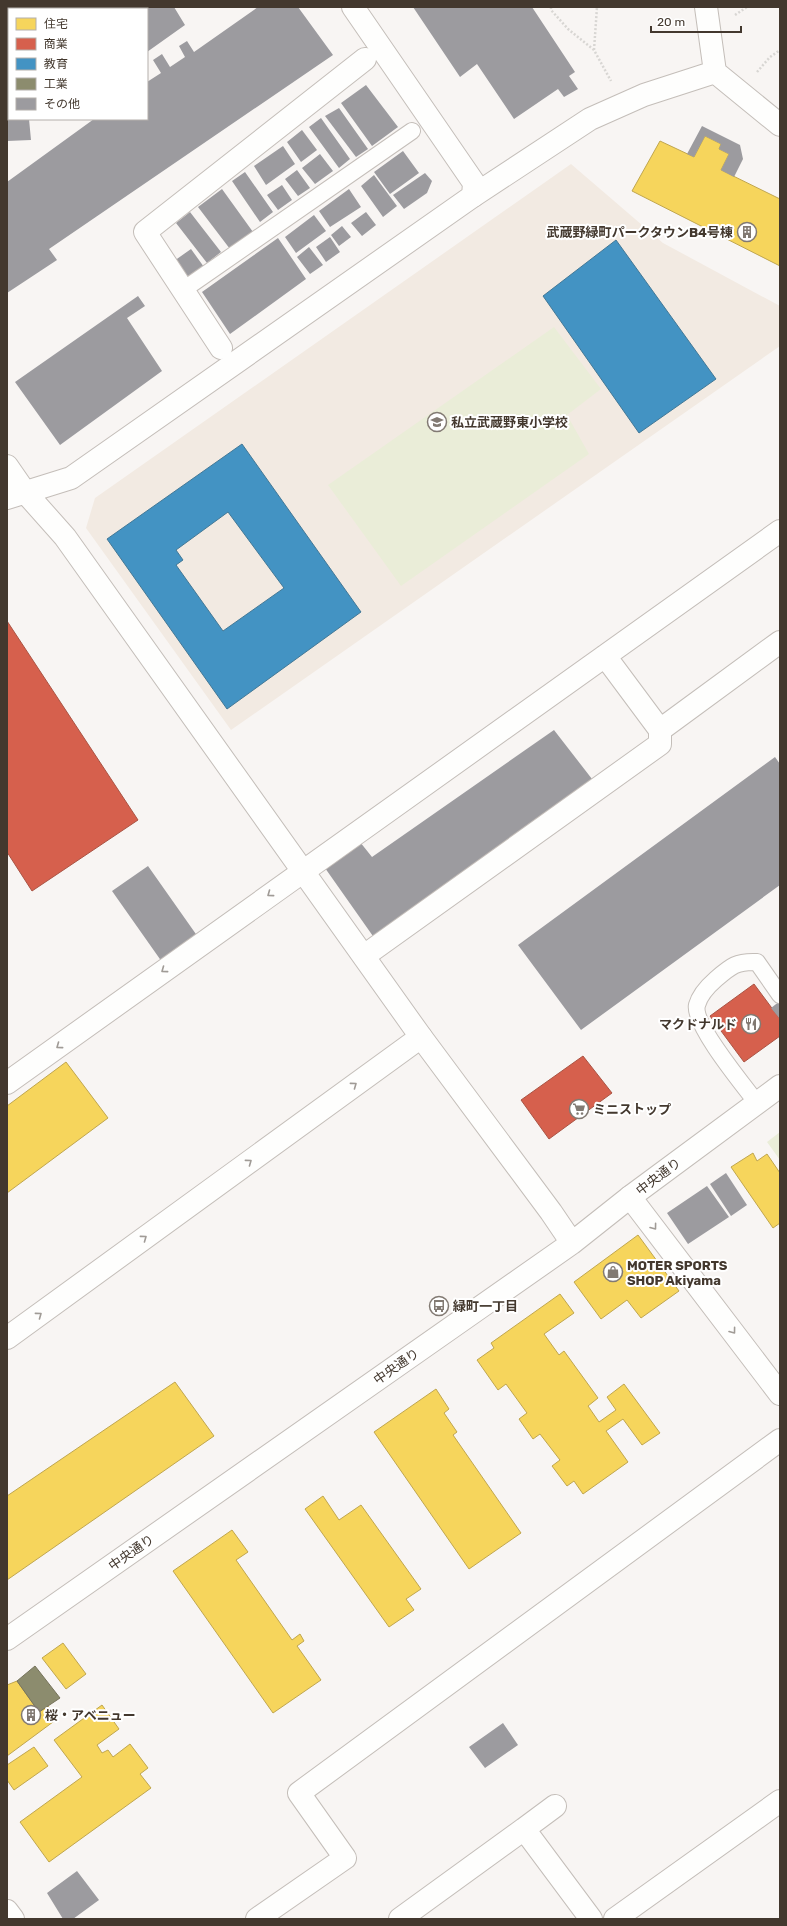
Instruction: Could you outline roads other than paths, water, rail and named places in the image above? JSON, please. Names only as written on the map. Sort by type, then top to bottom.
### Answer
[{"type":"street","points":[[353,7],[474,183],[473,196]]},
{"type":"street","points":[[706,7],[715,72],[780,125]]},
{"type":"street","points":[[221,348],[145,232],[364,59]]},
{"type":"street","points":[[16,495],[46,487],[71,478],[473,196],[590,119],[644,95],[715,72]]},
{"type":"street","points":[[7,466],[16,495],[65,537],[302,872],[364,956],[420,1037],[551,1212],[572,1243]]},
{"type":"street","points":[[7,1083],[780,531]]},
{"type":"street","points":[[660,730],[780,642]]},
{"type":"street","points":[[364,956],[660,744],[660,730],[605,656]]},
{"type":"street","points":[[7,1338],[420,1037]]},
{"type":"street","name":"中央通り","points":[[7,1639],[572,1243],[630,1197],[780,1086]]},
{"type":"street","points":[[630,1197],[780,1394]]},
{"type":"street","points":[[257,1919],[345,1858],[299,1793],[780,1440]]},
{"type":"street","points":[[615,1919],[780,1801]]},
{"type":"street","points":[[400,1919],[555,1806]]},
{"type":"street","points":[[524,1829],[591,1919]]},
{"type":"street","points":[[7,1911],[13,1919]]},
{"type":"lane","points":[[183,290],[412,131]]},
{"type":"lane","points":[[757,1102],[707,1036],[700,1023],[696,1006],[704,990],[724,972],[742,961],[756,962],[780,995]]},
{"type":"place","name":"武蔵野緑町パークタウンB4号棟","points":[[747,232]]},
{"type":"place","name":"私立武蔵野東小学校","points":[[437,422]]},
{"type":"place","name":"マクドナルド","points":[[751,1024]]},
{"type":"place","name":"ミニストップ","points":[[579,1109]]},
{"type":"place","name":"MOTER SPORTS SHOP Akiyama","points":[[613,1272]]},
{"type":"place","name":"緑町一丁目","points":[[439,1306]]},
{"type":"place","name":"桜・アベニュー","points":[[31,1715]]}]
